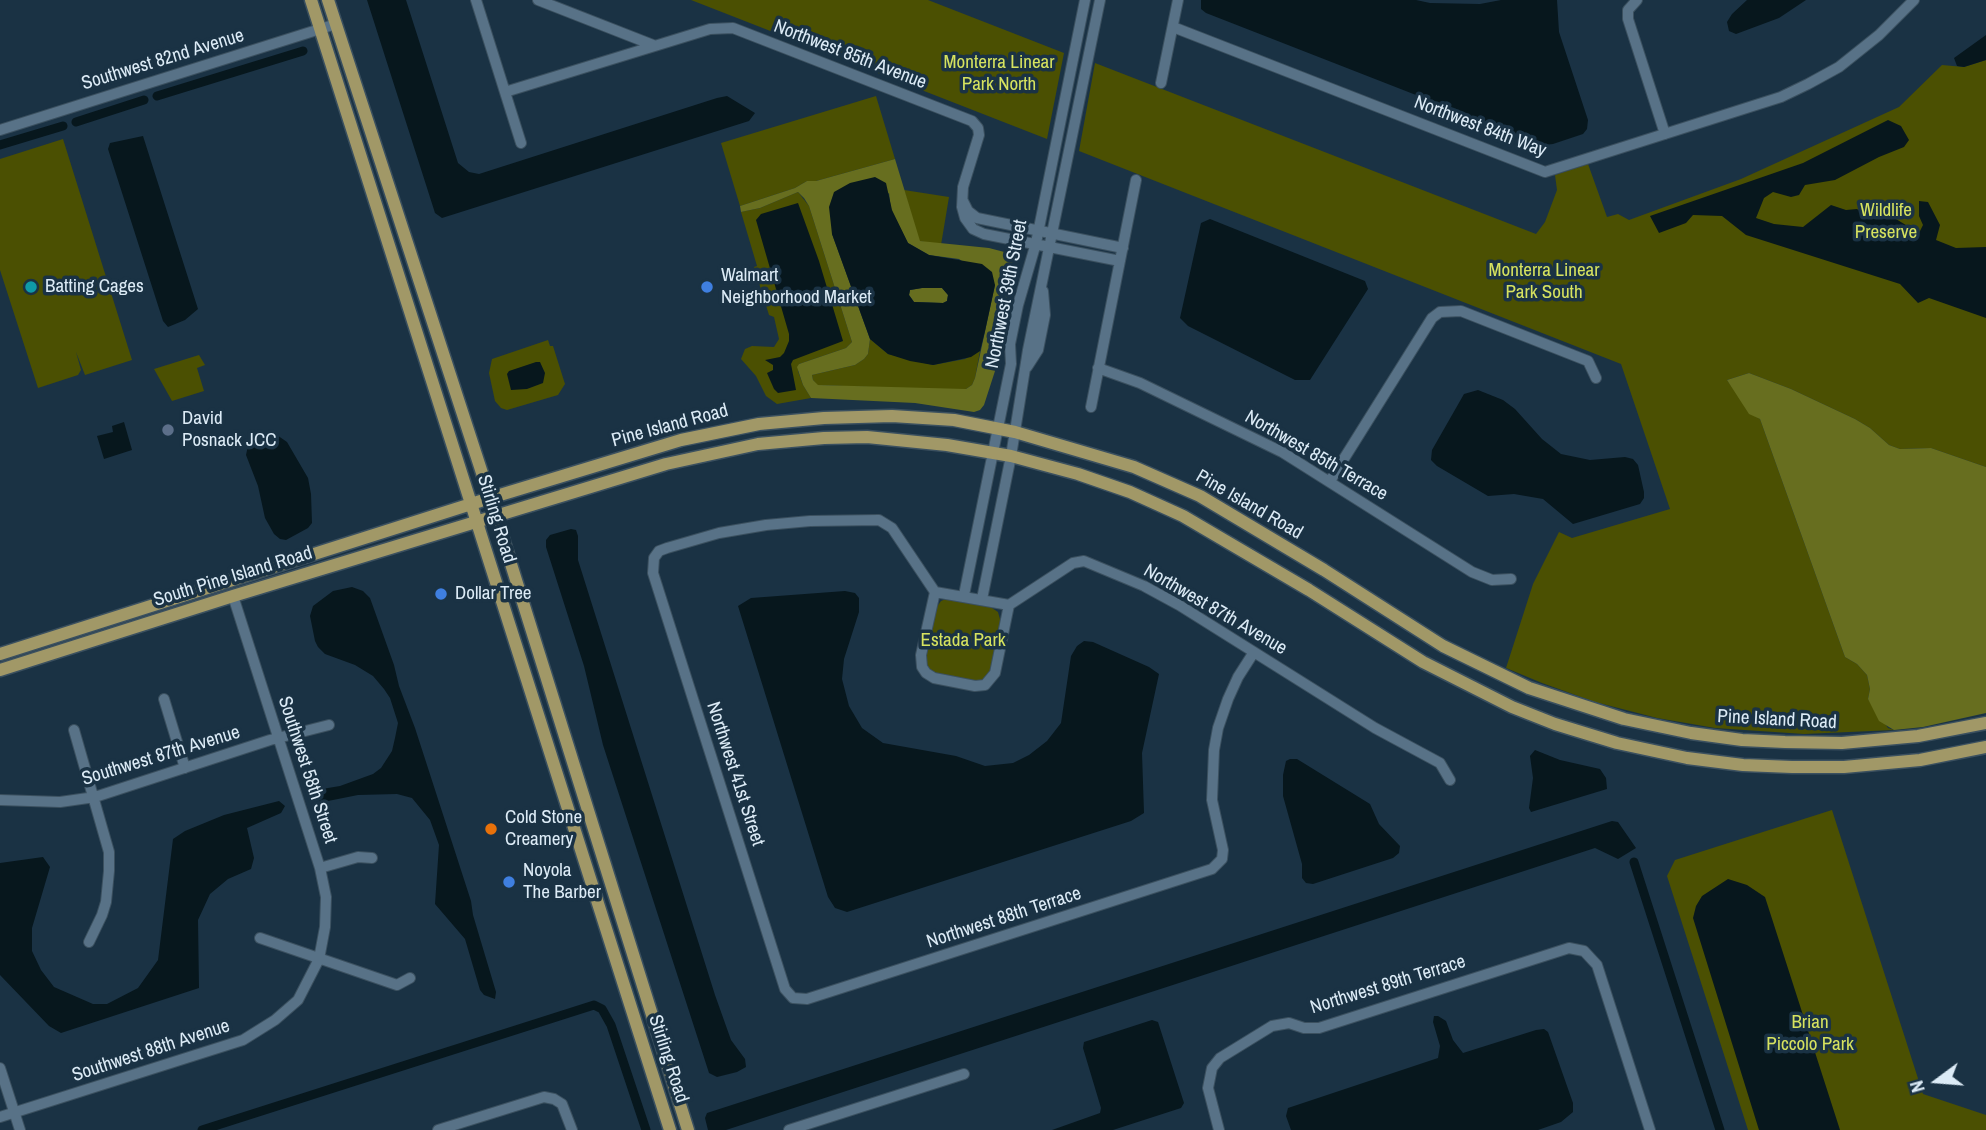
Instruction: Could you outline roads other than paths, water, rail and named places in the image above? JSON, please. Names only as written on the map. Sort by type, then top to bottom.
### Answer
[{"type":"main road","name":"Stirling Road","points":[[311,0],[670,1130]]},
{"type":"main road","name":"Stirling Road","points":[[328,0],[496,516],[688,1130]]},
{"type":"main road","points":[[393,258],[410,252]]},
{"type":"main road","name":"Pine Island Road","points":[[471,504],[681,440],[754,425],[824,418],[892,416],[954,420],[1015,432],[1134,467],[1200,496],[1324,570],[1443,646],[1529,688],[1624,719],[1716,736],[1842,743],[1918,736],[1986,723]]},
{"type":"main road","name":"Pine Island Road","points":[[477,522],[666,464],[758,443],[867,437],[947,445],[1011,456],[1078,474],[1130,492],[1183,516],[1309,590],[1423,662],[1512,707],[1555,724],[1617,743],[1687,758],[1743,765],[1805,767],[1844,767],[1920,760],[1986,747]]},
{"type":"main road","name":"South Pine Island Road","points":[[0,654],[471,504]]},
{"type":"main road","name":"South Pine Island Road","points":[[0,670],[477,522]]},
{"type":"main road","points":[[572,824],[590,817]]},
{"type":"street","points":[[476,0],[521,143]]},
{"type":"street","points":[[538,0],[654,46]]},
{"type":"street","name":"Northwest 39th Street","points":[[964,596],[991,452],[1011,364],[1010,344],[1035,243],[1085,0]]},
{"type":"street","name":"Northwest 39th Street","points":[[982,599],[1042,280],[1100,0]]},
{"type":"street","points":[[1161,83],[1178,0]]},
{"type":"street","points":[[1637,0],[1628,10],[1629,19],[1665,134]]},
{"type":"street","name":"Northwest 84th Way","points":[[1173,27],[1541,171],[1550,171],[1781,97],[1839,67],[1914,0]]},
{"type":"street","name":"Southwest 82nd Avenue","points":[[0,130],[336,24]]},
{"type":"street","name":"Northwest 85th Avenue","points":[[505,92],[712,29],[733,28],[972,121],[978,128],[979,135],[963,186],[962,198]]},
{"type":"street","points":[[1090,407],[1136,180]]},
{"type":"street","points":[[962,198],[968,211],[977,218],[1123,248]]},
{"type":"street","points":[[962,198],[965,218],[973,229],[984,234],[1120,261]]},
{"type":"street","points":[[1329,481],[1432,318],[1440,312],[1461,311],[1588,361],[1596,378]]},
{"type":"street","name":"Northwest 85th Terrace","points":[[1098,368],[1140,383],[1208,414],[1282,452],[1472,572],[1492,580],[1511,579]]},
{"type":"street","name":"Northwest 41st Street","points":[[791,1002],[653,573],[650,556],[667,548],[719,533],[766,525],[879,520],[892,528],[935,592]]},
{"type":"street","name":"Northwest 87th Avenue","points":[[1009,605],[1075,561],[1093,564],[1144,586],[1375,728],[1440,763],[1450,780]]},
{"type":"street","points":[[935,592],[964,596],[1009,605],[996,673],[990,686],[965,684],[921,673],[921,655],[935,592]]},
{"type":"street","name":"Southwest 58th Street","points":[[233,596],[320,868],[326,897],[326,927],[319,959]]},
{"type":"street","name":"Northwest 88th Terrace","points":[[791,1002],[1199,874],[1225,862],[1212,800],[1214,750],[1217,729],[1228,699],[1254,652]]},
{"type":"street","points":[[164,699],[185,768]]},
{"type":"street","name":"Southwest 87th Avenue","points":[[0,800],[60,802],[94,797],[278,738],[329,725]]},
{"type":"street","points":[[74,730],[109,852],[102,915],[89,942]]},
{"type":"street","points":[[320,868],[358,857],[372,858]]},
{"type":"street","points":[[260,938],[397,985],[410,978]]},
{"type":"street","name":"Northwest 89th Terrace","points":[[1219,1130],[1208,1088],[1212,1068],[1220,1058],[1277,1024],[1289,1023],[1319,1028],[1566,948],[1584,951],[1597,965],[1650,1130]]},
{"type":"street","name":"Southwest 88th Avenue","points":[[0,1117],[243,1040],[275,1020],[298,1000],[319,959]]},
{"type":"street","points":[[0,1068],[20,1130]]},
{"type":"street","points":[[789,1130],[964,1074]]},
{"type":"street","points":[[438,1130],[538,1098],[549,1097],[558,1101],[565,1109],[572,1130]]},
{"type":"waterway","points":[[157,96],[303,51]]},
{"type":"waterway","points":[[76,122],[144,100]]},
{"type":"waterway","points":[[0,145],[63,126]]},
{"type":"waterway","points":[[1634,862],[1720,1130]]},
{"type":"waterway","points":[[202,1130],[594,1005],[602,1009],[611,1025],[646,1130]]},
{"type":"place","name":"Batting Cages","points":[[31,287]]},
{"type":"place","name":"Walmart Neighborhood Market","points":[[707,287]]},
{"type":"place","name":"David Posnack JCC","points":[[168,430]]},
{"type":"place","name":"Dollar Tree","points":[[441,594]]},
{"type":"place","name":"Cold Stone Creamery","points":[[491,829]]},
{"type":"place","name":"Noyola The Barber","points":[[509,882]]},
{"type":"park label","name":"Monterra Linear Park North","points":[[999,74]]},
{"type":"park label","name":"Wildlife Preserve","points":[[1886,222]]},
{"type":"park label","name":"Monterra Linear Park South","points":[[1544,282]]},
{"type":"park label","name":"Estada Park","points":[[963,641]]},
{"type":"park label","name":"Brian Piccolo Park","points":[[1810,1034]]}]
